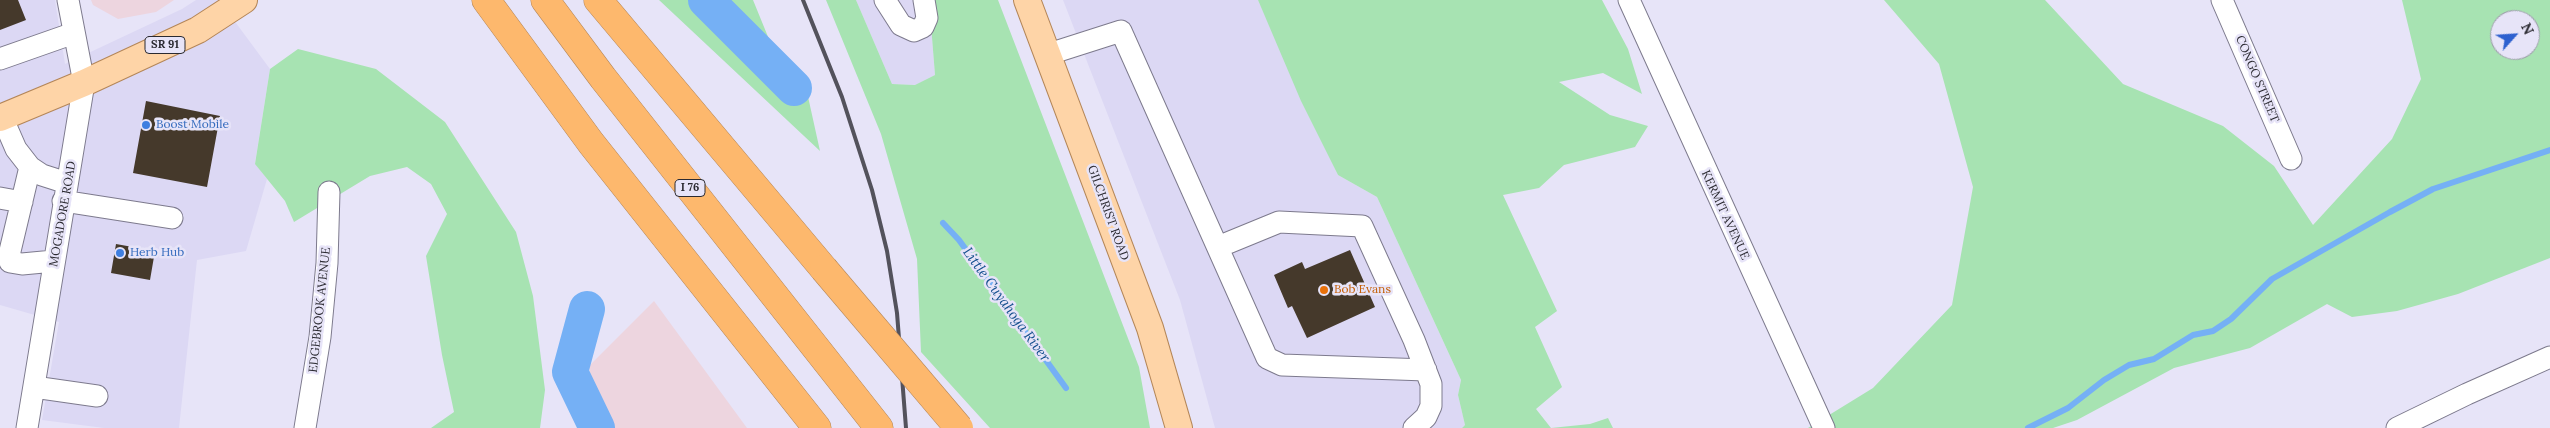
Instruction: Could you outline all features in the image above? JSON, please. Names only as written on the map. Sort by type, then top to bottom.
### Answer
[{"type":"highway","points":[[486,0],[591,143],[817,428]]},
{"type":"highway","name":"I 76","points":[[545,0],[609,86],[879,428]]},
{"type":"highway","points":[[598,0],[959,428]]},
{"type":"highway","points":[[769,367],[805,428]]},
{"type":"main road","name":"SR 91","points":[[1,117],[84,83],[198,30],[243,0]]},
{"type":"main road","name":"GILCHRIST ROAD","points":[[1027,0],[1049,54],[1150,328],[1180,428]]},
{"type":"street","name":"MOGADORE ROAD","points":[[27,428],[84,83],[68,0]]},
{"type":"street","points":[[885,0],[901,25],[914,31],[923,27],[927,18],[924,0]]},
{"type":"street","name":"KERMIT AVENUE","points":[[1629,0],[1824,428]]},
{"type":"street","name":"CONGO STREET","points":[[2222,0],[2291,159]]},
{"type":"street","points":[[1049,54],[1120,31],[1267,358],[1274,363],[1282,365],[1426,370]]},
{"type":"street","points":[[0,59],[74,33]]},
{"type":"street","points":[[1,117],[16,149],[30,167],[65,192],[172,218]]},
{"type":"street","points":[[30,167],[10,252],[5,265],[54,261]]},
{"type":"street","name":"EDGEBROOK AVENUE","points":[[304,428],[320,337],[327,263],[329,192]]},
{"type":"street","points":[[0,198],[22,202]]},
{"type":"street","points":[[1218,247],[1279,222],[1362,226],[1426,370],[1432,395],[1430,406],[1426,417],[1414,428]]},
{"type":"street","points":[[2401,427],[2467,394],[2550,357]]},
{"type":"street","points":[[34,387],[97,396]]},
{"type":"shaded area","points":[[0,0],[55,0],[65,64],[182,9],[196,0],[219,0],[270,69],[255,163],[267,179],[246,251],[197,260],[179,428],[104,428],[42,420],[59,322],[0,305]]},
{"type":"shaded area","points":[[91,0],[174,0],[156,12],[118,19],[93,5]]},
{"type":"shaded area","points":[[856,0],[929,0],[935,75],[916,85],[892,84]]},
{"type":"shaded area","points":[[1063,0],[1258,0],[1338,175],[1377,197],[1461,380],[1458,395],[1465,425],[1462,428],[1215,428],[1180,300]]},
{"type":"shaded area","points":[[654,301],[747,428],[598,428],[589,366]]},
{"type":"green space","points":[[659,0],[753,0],[773,49],[805,83],[820,151]]},
{"type":"green space","points":[[826,0],[856,0],[892,84],[915,85],[935,75],[929,0],[998,0],[1139,367],[1150,428],[990,428],[921,352],[917,259],[881,134]]},
{"type":"green space","points":[[1258,0],[1602,0],[1628,49],[1642,94],[1603,73],[1559,82],[1610,115],[1648,126],[1635,147],[1564,165],[1539,188],[1503,195],[1557,311],[1535,327],[1562,387],[1536,409],[1551,428],[1462,428],[1465,425],[1458,395],[1461,380],[1377,197],[1338,175],[1301,101]]},
{"type":"green space","points":[[1884,0],[2045,0],[2123,84],[2223,126],[2274,166],[2313,225],[2392,139],[2421,79],[2402,0],[2550,0],[2550,258],[2458,294],[2397,311],[2352,317],[2327,304],[2250,348],[2174,368],[2077,420],[2053,428],[1808,428],[1873,388],[1952,305],[1973,187],[1939,64]]},
{"type":"green space","points":[[298,49],[376,69],[445,122],[516,232],[533,296],[545,390],[540,428],[431,428],[454,412],[442,355],[426,256],[447,214],[431,184],[407,167],[370,176],[294,222],[285,201],[255,164],[270,69]]},
{"type":"green space","points":[[1608,418],[1613,428],[1551,428],[1590,424]]},
{"type":"building","points":[[0,0],[18,0],[26,20],[0,30]]},
{"type":"building","points":[[146,101],[220,116],[207,187],[133,173]]},
{"type":"building","points":[[116,244],[155,251],[150,280],[111,273]]},
{"type":"building","name":"Bob Evans","points":[[1350,250],[1375,307],[1307,338],[1292,306],[1288,308],[1274,275],[1302,262],[1305,269]]},
{"type":"waterway","name":"Little Cuyahoga River","points":[[706,0],[794,88]]},
{"type":"waterway","name":"Little Cuyahoga River","points":[[790,83],[794,88]]},
{"type":"waterway","points":[[2028,428],[2068,408],[2104,380],[2129,365],[2154,359],[2193,335],[2213,331],[2231,319],[2272,279],[2433,189],[2550,150]]},
{"type":"waterway","name":"Little Cuyahoga River","points":[[943,223],[959,240],[1066,388]]},
{"type":"waterway","name":"Little Cuyahoga River","points":[[587,309],[570,372],[597,428]]},
{"type":"railway","points":[[803,0],[842,97],[872,190],[887,251],[897,313],[906,428]]},
{"type":"place","name":"Boost Mobile","points":[[146,125]]},
{"type":"place","name":"Herb Hub","points":[[120,253]]},
{"type":"place","name":"Bob Evans","points":[[1324,290]]}]
